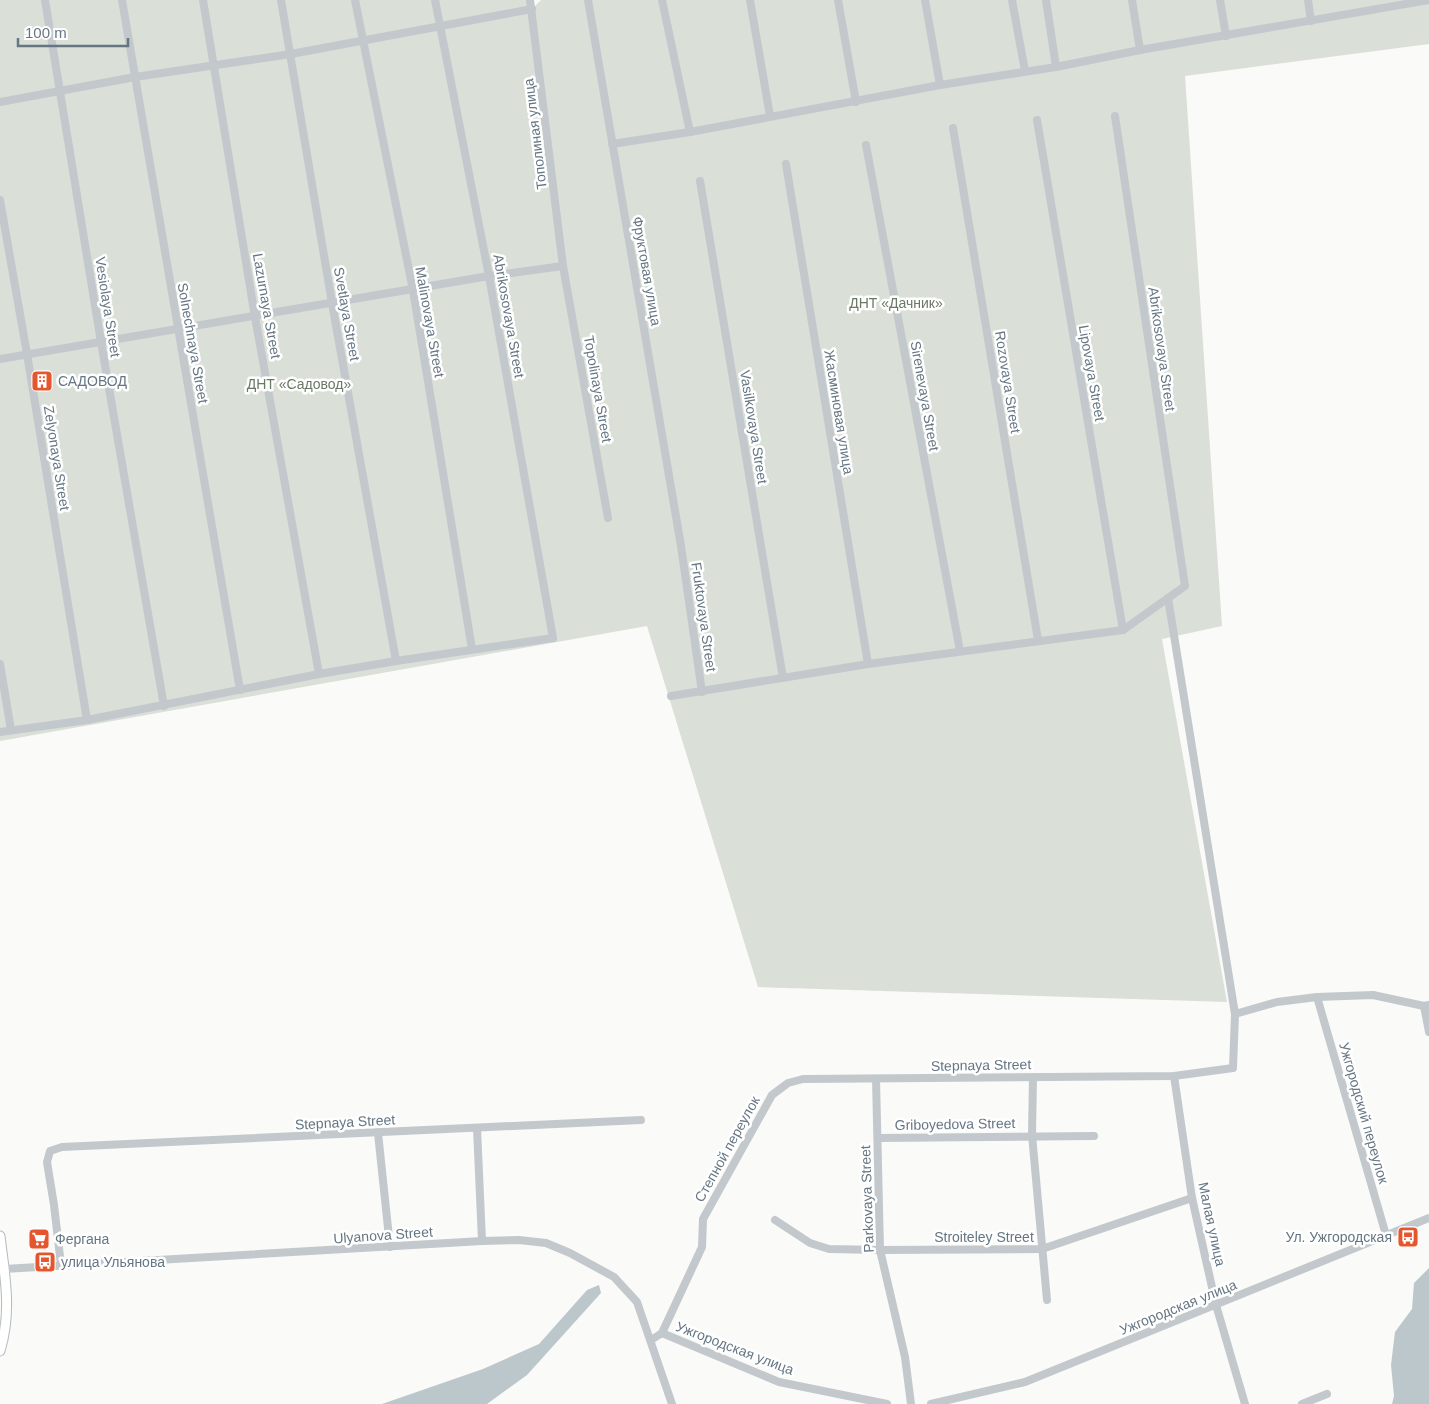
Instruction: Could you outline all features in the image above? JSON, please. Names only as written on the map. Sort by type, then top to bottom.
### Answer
[{"type":"main road","points":[[0,1236],[2,1268],[8,1308],[6,1332],[0,1351]]},
{"type":"street","name":"Vesiolaya Street","points":[[45,0],[101,342],[164,706]]},
{"type":"street","name":"Solnechnaya Street","points":[[122,0],[240,690]]},
{"type":"street","name":"Lazurnaya Street","points":[[203,0],[255,317],[319,674]]},
{"type":"street","name":"Svetlaya Street","points":[[281,0],[332,303],[396,661]]},
{"type":"street","name":"Malinovaya Street","points":[[355,0],[413,290],[472,649]]},
{"type":"street","name":"Abrikosovaya Street","points":[[435,0],[490,276],[553,638],[472,649]]},
{"type":"street","name":"Тополиная улица","points":[[530,0],[563,266]]},
{"type":"street","points":[[588,0],[612,144],[690,132],[940,85],[1056,67],[1140,50],[1311,21],[1394,3],[1429,0]]},
{"type":"street","points":[[662,0],[690,132]]},
{"type":"street","points":[[750,0],[770,116]]},
{"type":"street","points":[[838,0],[856,102]]},
{"type":"street","points":[[925,0],[940,85]]},
{"type":"street","points":[[1012,0],[1025,71]]},
{"type":"street","points":[[1046,0],[1056,67]]},
{"type":"street","points":[[1132,0],[1140,50]]},
{"type":"street","points":[[1220,0],[1226,36]]},
{"type":"street","points":[[1308,0],[1311,21]]},
{"type":"street","points":[[0,102],[135,77],[291,54],[362,39],[440,27],[532,9]]},
{"type":"street","name":"Abrikosovaya Street","points":[[1115,116],[1185,586],[1168,598]]},
{"type":"street","name":"Lipovaya Street","points":[[1037,120],[1123,630]]},
{"type":"street","name":"Rozovaya Street","points":[[953,128],[1038,640]]},
{"type":"street","name":"Fruktovaya Street","points":[[612,144],[682,546],[702,692]]},
{"type":"street","name":"Sirenevaya Street","points":[[866,145],[960,651]]},
{"type":"street","name":"Жасминовая улица","points":[[786,164],[868,664]]},
{"type":"street","name":"Vasilkovaya Street","points":[[700,181],[783,678]]},
{"type":"street","name":"Zelyonaya Street","points":[[0,200],[28,354],[87,720]]},
{"type":"street","points":[[0,359],[490,276],[563,266]]},
{"type":"street","name":"Topolinaya Street","points":[[563,266],[608,518]]},
{"type":"street","points":[[671,696],[868,664],[1123,630],[1168,598],[1235,1014],[1277,1002],[1317,997],[1373,995],[1426,1005],[1429,1032]]},
{"type":"street","points":[[0,732],[87,720],[319,674],[472,649]]},
{"type":"street","points":[[0,664],[11,730]]},
{"type":"street","name":"Ужгородский переулок","points":[[1317,997],[1386,1235]]},
{"type":"street","name":"Stepnaya Street","points":[[788,1083],[803,1079],[1174,1076],[1233,1068],[1235,1014]]},
{"type":"street","name":"Малая улица","points":[[1174,1076],[1192,1198],[1216,1306],[1246,1404]]},
{"type":"street","name":"Griboyedova Street","points":[[1033,1077],[1032,1135],[1047,1300]]},
{"type":"street","name":"Parkovaya Street","points":[[876,1079],[880,1250],[905,1358],[912,1404]]},
{"type":"street","name":"Степной переулок","points":[[662,1333],[702,1247],[703,1219],[772,1095],[788,1083]]},
{"type":"street","name":"Stepnaya Street","points":[[61,1265],[47,1162],[50,1151],[62,1146],[641,1120]]},
{"type":"street","points":[[477,1128],[482,1241]]},
{"type":"street","points":[[378,1133],[390,1247]]},
{"type":"street","name":"Griboyedova Street","points":[[878,1138],[1032,1135],[1094,1136]]},
{"type":"street","name":"Stroiteley Street","points":[[775,1220],[810,1243],[829,1249],[1042,1249],[1192,1198]]},
{"type":"street","name":"Ужгородская улица","points":[[931,1404],[1026,1382],[1429,1218]]},
{"type":"street","name":"Ulyanova Street","points":[[2,1268],[204,1259],[482,1241],[519,1240],[546,1242],[614,1277],[637,1302],[672,1404]]},
{"type":"street","points":[[651,1340],[662,1333]]},
{"type":"street","name":"Ужгородская улица","points":[[662,1333],[779,1382],[887,1404]]},
{"type":"street","points":[[1302,1404],[1327,1394]]},
{"type":"green space","points":[[0,0],[531,0],[532,9],[541,0],[1429,0],[1429,44],[1185,76],[1222,626],[1162,639],[1227,1002],[758,987],[647,626],[0,741]]},
{"type":"shaded area","points":[[1429,1268],[1429,1404],[1392,1404],[1394,1396],[1391,1365],[1395,1332],[1412,1309],[1414,1283]]},
{"type":"shaded area","points":[[599,1285],[601,1293],[527,1375],[487,1404],[382,1404],[483,1369],[539,1344],[587,1290]]},
{"type":"place","name":"САДОВОД","points":[[42,381]]},
{"type":"place","name":"Ул. Ужгородская","points":[[1408,1237]]},
{"type":"place","name":"Фергана","points":[[39,1239]]},
{"type":"place","name":"улица Ульянова","points":[[45,1262]]},
{"type":"park label","name":"ДНТ «Дачник»","points":[[896,303]]},
{"type":"park label","name":"ДНТ «Садовод»","points":[[299,384]]}]
